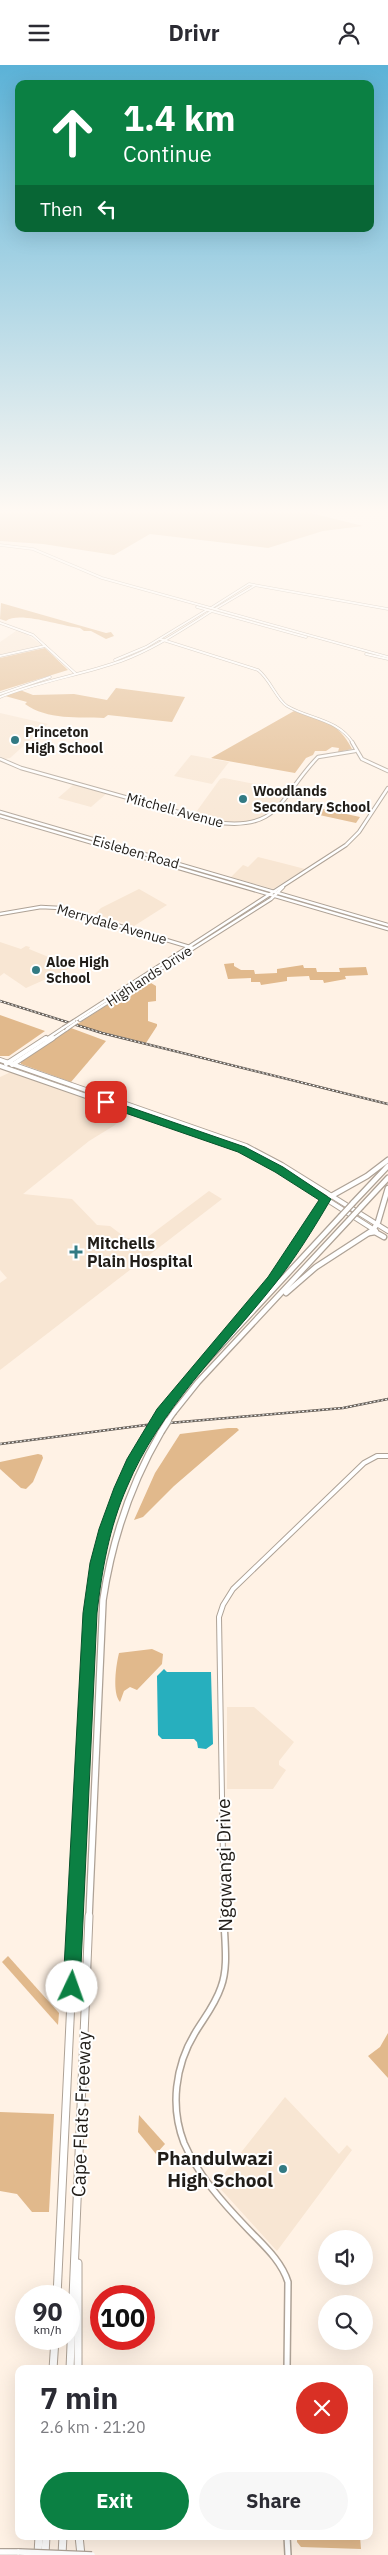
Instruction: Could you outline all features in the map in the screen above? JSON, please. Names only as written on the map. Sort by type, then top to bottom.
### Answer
[{"type":"highway","points":[[216,1351],[276,1275],[326,1199],[359,1181],[388,1160]]},
{"type":"highway","name":"Cape Flats Freeway","points":[[58,2285],[91,1604],[97,1563],[112,1511],[120,1488],[148,1433],[162,1413],[216,1351],[388,1165]]},
{"type":"highway","name":"Cape Flats Freeway","points":[[70,2365],[103,1600],[110,1556],[123,1510],[142,1465],[174,1412],[198,1382],[388,1178]]},
{"type":"highway","points":[[268,1308],[310,1271],[373,1229],[377,1224],[388,1188]]},
{"type":"highway","points":[[334,1255],[370,1233],[375,1232],[386,1238]]},
{"type":"highway","points":[[76,2235],[78,2365]]},
{"type":"highway","points":[[53,2365],[54,2350]]},
{"type":"highway","points":[[38,2555],[39,2540]]},
{"type":"highway","points":[[45,2555],[46,2540]]},
{"type":"highway","points":[[62,2555],[63,2540]]},
{"type":"highway","points":[[79,2540],[80,2555]]},
{"type":"main road","points":[[161,640],[178,629]]},
{"type":"main road","points":[[0,695],[31,682],[123,660],[180,629]]},
{"type":"main road","points":[[283,629],[388,658]]},
{"type":"main road","points":[[286,629],[388,658]]},
{"type":"main road","name":"Highlands Drive","points":[[0,1067],[75,1022],[274,896],[295,878],[352,840],[388,788]]},
{"type":"main road","name":"Eisleben Road","points":[[0,814],[388,925]]},
{"type":"main road","name":"Eisleben Road","points":[[0,814],[268,894]]},
{"type":"main road","name":"Highlands Drive","points":[[191,947],[272,891],[295,878]]},
{"type":"main road","points":[[268,894],[388,929]]},
{"type":"main road","name":"Highlands Drive","points":[[0,1073],[65,1028]]},
{"type":"main road","points":[[0,1060],[246,1146],[282,1165],[388,1231]]},
{"type":"main road","points":[[0,1067],[241,1150],[275,1167],[386,1238]]},
{"type":"main road","points":[[344,1203],[373,1224],[373,1229]]},
{"type":"main road","points":[[0,2552],[92,2555]]},
{"type":"street","points":[[22,629],[28,631],[74,672]]},
{"type":"street","points":[[161,640],[246,664],[260,672],[267,677],[285,705],[338,727],[347,734],[355,751],[365,761],[388,771]]},
{"type":"street","points":[[0,657],[46,646]]},
{"type":"street","name":"Mitchell Avenue","points":[[0,759],[21,768],[168,809],[219,823],[237,825],[258,822],[272,815],[318,757],[355,751]]},
{"type":"street","name":"Merrydale Avenue","points":[[0,914],[41,907],[60,908],[191,947]]},
{"type":"street","name":"Ngqwangi Drive","points":[[287,2365],[287,2277],[282,2267],[202,2177],[184,2145],[176,2111],[176,2090],[183,2057],[191,2039],[217,2001],[225,1973],[220,1617],[223,1605],[233,1589],[364,1463],[376,1456],[388,1456]]},
{"type":"street","points":[[287,2540],[288,2555]]},
{"type":"shaded area","points":[[19,629],[43,646],[0,656],[0,642]]},
{"type":"shaded area","points":[[82,629],[111,632],[114,636],[106,639],[91,631]]},
{"type":"shaded area","points":[[45,648],[68,670],[0,691],[0,658]]},
{"type":"shaded area","points":[[116,688],[185,697],[172,722],[108,715],[104,718],[53,715],[34,709],[25,704],[27,702],[5,696],[20,690],[33,695],[74,694],[107,700]]},
{"type":"shaded area","points":[[294,711],[335,727],[347,740],[352,749],[338,752],[339,748],[332,747],[326,751],[315,751],[313,755],[306,758],[295,773],[211,758]]},
{"type":"shaded area","name":"Princeton High School","points":[[0,713],[48,724],[10,758],[5,759],[0,756]]},
{"type":"shaded area","points":[[191,755],[229,762],[212,784],[174,776]]},
{"type":"shaded area","name":"Woodlands Secondary School","points":[[224,778],[288,791],[269,814],[258,820],[239,823],[219,821],[194,815],[220,779]]},
{"type":"shaded area","points":[[73,785],[106,794],[91,807],[58,798]]},
{"type":"shaded area","points":[[305,805],[360,817],[356,823],[301,811]]},
{"type":"shaded area","points":[[258,857],[305,869],[273,889],[231,877],[243,865],[248,867]]},
{"type":"shaded area","points":[[139,889],[167,905],[134,926],[95,914],[101,908]]},
{"type":"shaded area","name":"Aloe High School","points":[[0,942],[21,949],[26,946],[30,947],[29,949],[73,967],[26,988],[4,973],[0,976]]},
{"type":"shaded area","points":[[234,963],[234,966],[241,970],[254,970],[255,974],[277,973],[277,969],[303,965],[304,968],[316,968],[317,972],[340,972],[339,968],[366,967],[368,975],[345,976],[346,979],[324,983],[323,980],[310,980],[309,976],[287,977],[287,981],[261,985],[260,982],[251,982],[251,978],[228,979],[224,964]]},
{"type":"shaded area","points":[[146,980],[156,986],[156,1001],[148,1002],[148,1021],[157,1024],[157,1026],[146,1043],[76,1025]]},
{"type":"shaded area","points":[[0,1015],[45,1031],[9,1056],[0,1056]]},
{"type":"shaded area","points":[[71,1028],[106,1041],[71,1082],[21,1064],[21,1062]]},
{"type":"shaded area","points":[[11,1072],[117,1109],[119,1113],[126,1112],[115,1125],[89,1141],[23,1194],[72,1199],[97,1225],[110,1226],[126,1238],[145,1239],[209,1191],[222,1199],[0,1370],[0,1283],[7,1278],[0,1270],[0,1077]]},
{"type":"shaded area","points":[[237,1428],[239,1430],[174,1486],[143,1517],[134,1520],[155,1473],[180,1434]]},
{"type":"shaded area","points":[[38,1454],[42,1455],[43,1458],[33,1482],[26,1489],[21,1488],[0,1469],[0,1462]]},
{"type":"shaded area","points":[[152,1649],[163,1654],[162,1664],[137,1690],[130,1687],[124,1691],[120,1702],[115,1686],[119,1653]]},
{"type":"shaded area","points":[[227,1707],[254,1707],[294,1742],[279,1761],[279,1765],[286,1770],[273,1789],[227,1789]]},
{"type":"shaded area","points":[[8,1956],[59,2013],[58,2025],[2,1962]]},
{"type":"shaded area","points":[[388,2033],[388,2078],[368,2056],[380,2047]]},
{"type":"shaded area","name":"Phandulwazi High School","points":[[285,2097],[339,2154],[347,2145],[352,2150],[277,2251],[216,2184]]},
{"type":"shaded area","points":[[0,2112],[54,2114],[49,2212],[32,2212],[17,2194],[0,2191]]},
{"type":"shaded area","points":[[139,2115],[165,2144],[156,2154],[138,2132]]},
{"type":"shaded area","points":[[297,2540],[360,2540],[361,2549],[301,2547]]},
{"type":"water","points":[[164,1669],[167,1672],[211,1672],[213,1744],[206,1749],[198,1748],[197,1742],[194,1739],[162,1739],[158,1735],[157,1676]]},
{"type":"railway","points":[[0,1001],[102,1033],[388,1104]]},
{"type":"railway","points":[[0,1444],[146,1425],[343,1408],[388,1399]]},
{"type":"place","name":"Princeton High School","points":[[15,740]]},
{"type":"place","name":"Woodlands Secondary School","points":[[243,799]]},
{"type":"place","name":"Aloe High School","points":[[36,970]]},
{"type":"place","name":"Mitchells Plain Hospital","points":[[76,1252]]},
{"type":"place","name":"Phandulwazi High School","points":[[283,2169]]},
{"type":"route","points":[[72,1987],[90,1613],[97,1563],[106,1529],[120,1488],[148,1433],[176,1394],[216,1351],[223,1339],[272,1280],[326,1199],[279,1169],[241,1150],[106,1102]]}]
